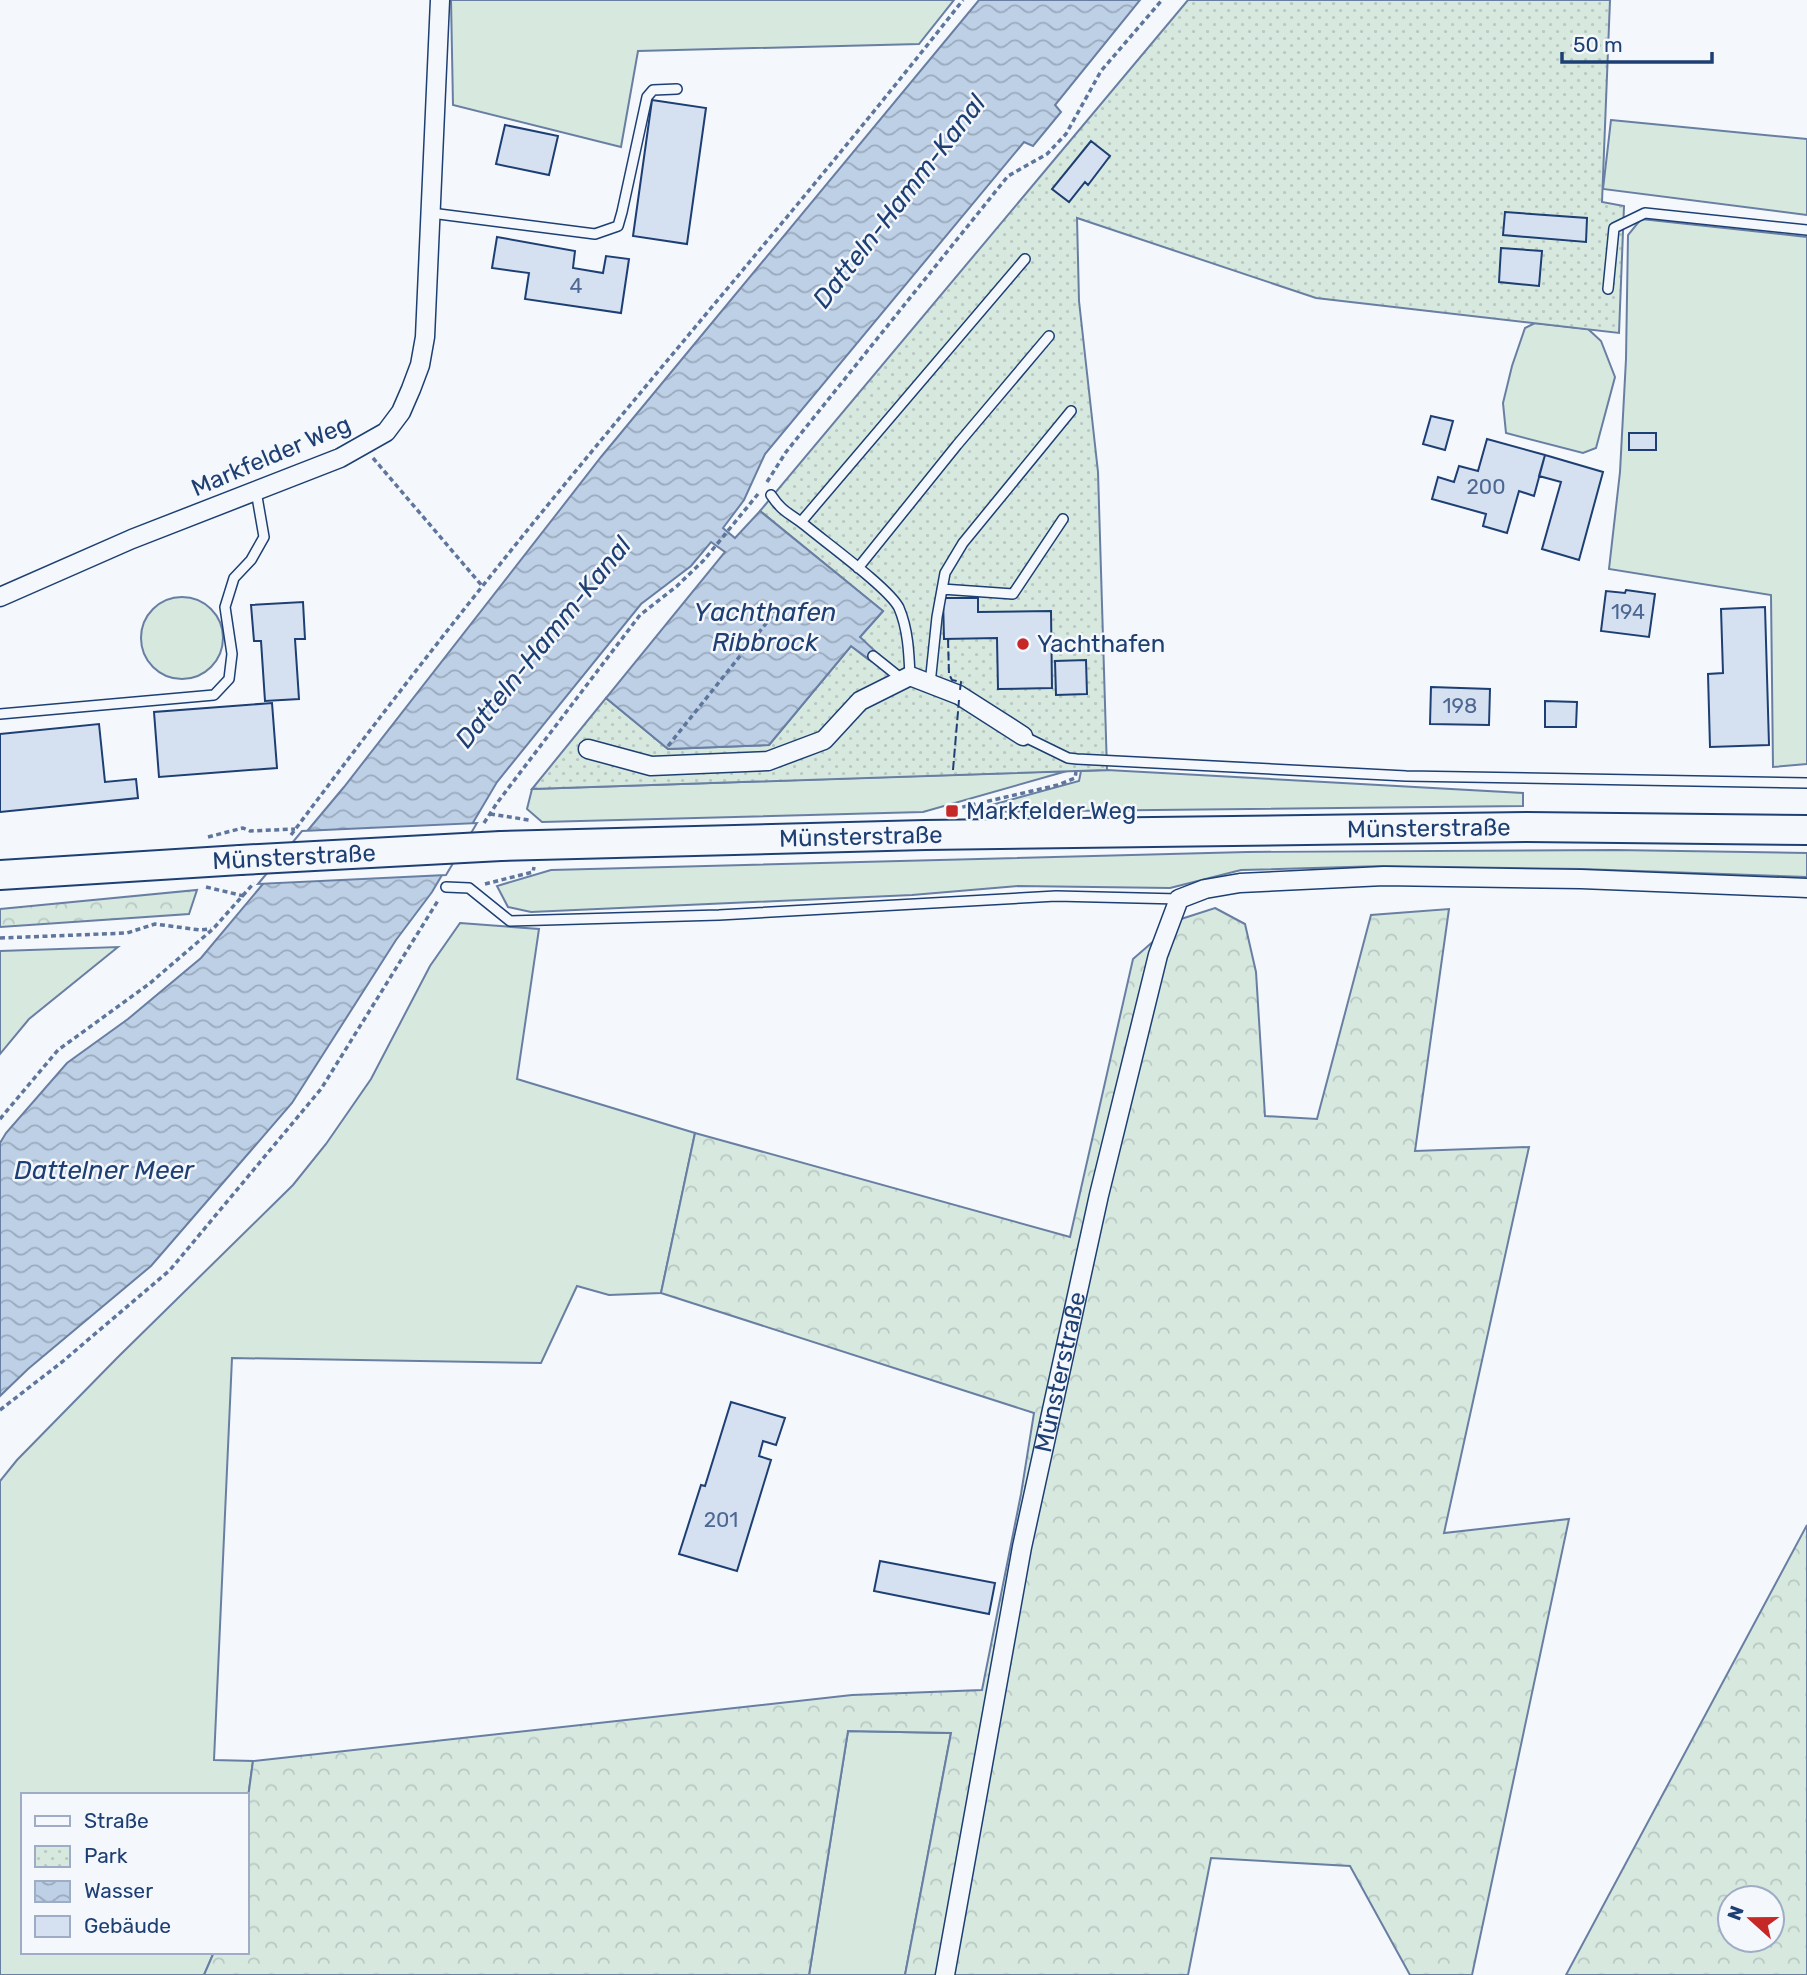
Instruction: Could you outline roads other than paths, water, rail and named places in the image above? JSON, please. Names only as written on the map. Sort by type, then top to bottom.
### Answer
[{"type":"main road","name":"Münsterstraße","points":[[0,875],[501,846],[944,835],[1527,827],[1807,830]]},
{"type":"street","name":"Markfelder Weg","points":[[0,597],[132,540],[340,458],[386,432],[401,412],[420,365],[425,337],[440,0]]},
{"type":"street","points":[[588,749],[652,766],[768,761],[824,740],[860,701],[906,678],[959,695],[1023,736]]},
{"type":"street","name":"Münsterstraße","points":[[945,1975],[1022,1547],[1099,1195],[1158,955],[1179,899],[1205,889],[1240,883],[1384,876],[1807,888]]},
{"type":"lane","points":[[431,214],[595,234],[618,226],[647,97],[653,90],[677,89]]},
{"type":"lane","points":[[1608,289],[1614,228],[1645,213],[1807,230]]},
{"type":"lane","points":[[801,522],[1025,259]]},
{"type":"lane","points":[[858,568],[1049,335]]},
{"type":"lane","points":[[930,684],[945,573],[963,543],[1072,411]]},
{"type":"lane","points":[[0,715],[214,695],[229,679],[232,654],[225,607],[234,579],[251,560],[264,537],[256,491]]},
{"type":"lane","points":[[771,495],[781,511],[801,522],[858,568],[898,606],[908,640],[906,678]]},
{"type":"lane","points":[[942,589],[1013,594],[1063,519]]},
{"type":"lane","points":[[873,656],[906,678]]},
{"type":"lane","name":"Münsterstraße","points":[[1023,736],[1068,758],[1077,759],[1406,776],[1807,783]]},
{"type":"lane","points":[[446,887],[470,888],[510,921],[719,915],[1056,895],[1179,899]]},
{"type":"water","name":"Dattelner Meer","points":[[979,0],[1140,0],[1055,105],[1061,112],[1033,146],[1024,142],[765,454],[744,500],[723,528],[735,538],[760,511],[883,611],[860,637],[876,652],[870,660],[851,646],[769,745],[668,749],[606,698],[725,552],[711,542],[691,566],[641,604],[497,782],[432,892],[396,940],[292,1103],[151,1266],[28,1369],[0,1396],[0,1143],[6,1133],[67,1063],[128,1019],[201,958],[344,787],[601,457]]},
{"type":"place","name":"Yachthafen","points":[[1023,644]]},
{"type":"place","name":"Markfelder Weg","points":[[952,811]]},
{"type":"water label","name":"Datteln-Hamm-Kanal","points":[[899,201]]},
{"type":"water label","name":"Yachthafen Ribbrock","points":[[765,627]]},
{"type":"water label","name":"Datteln-Hamm-Kanal","points":[[543,642]]}]
